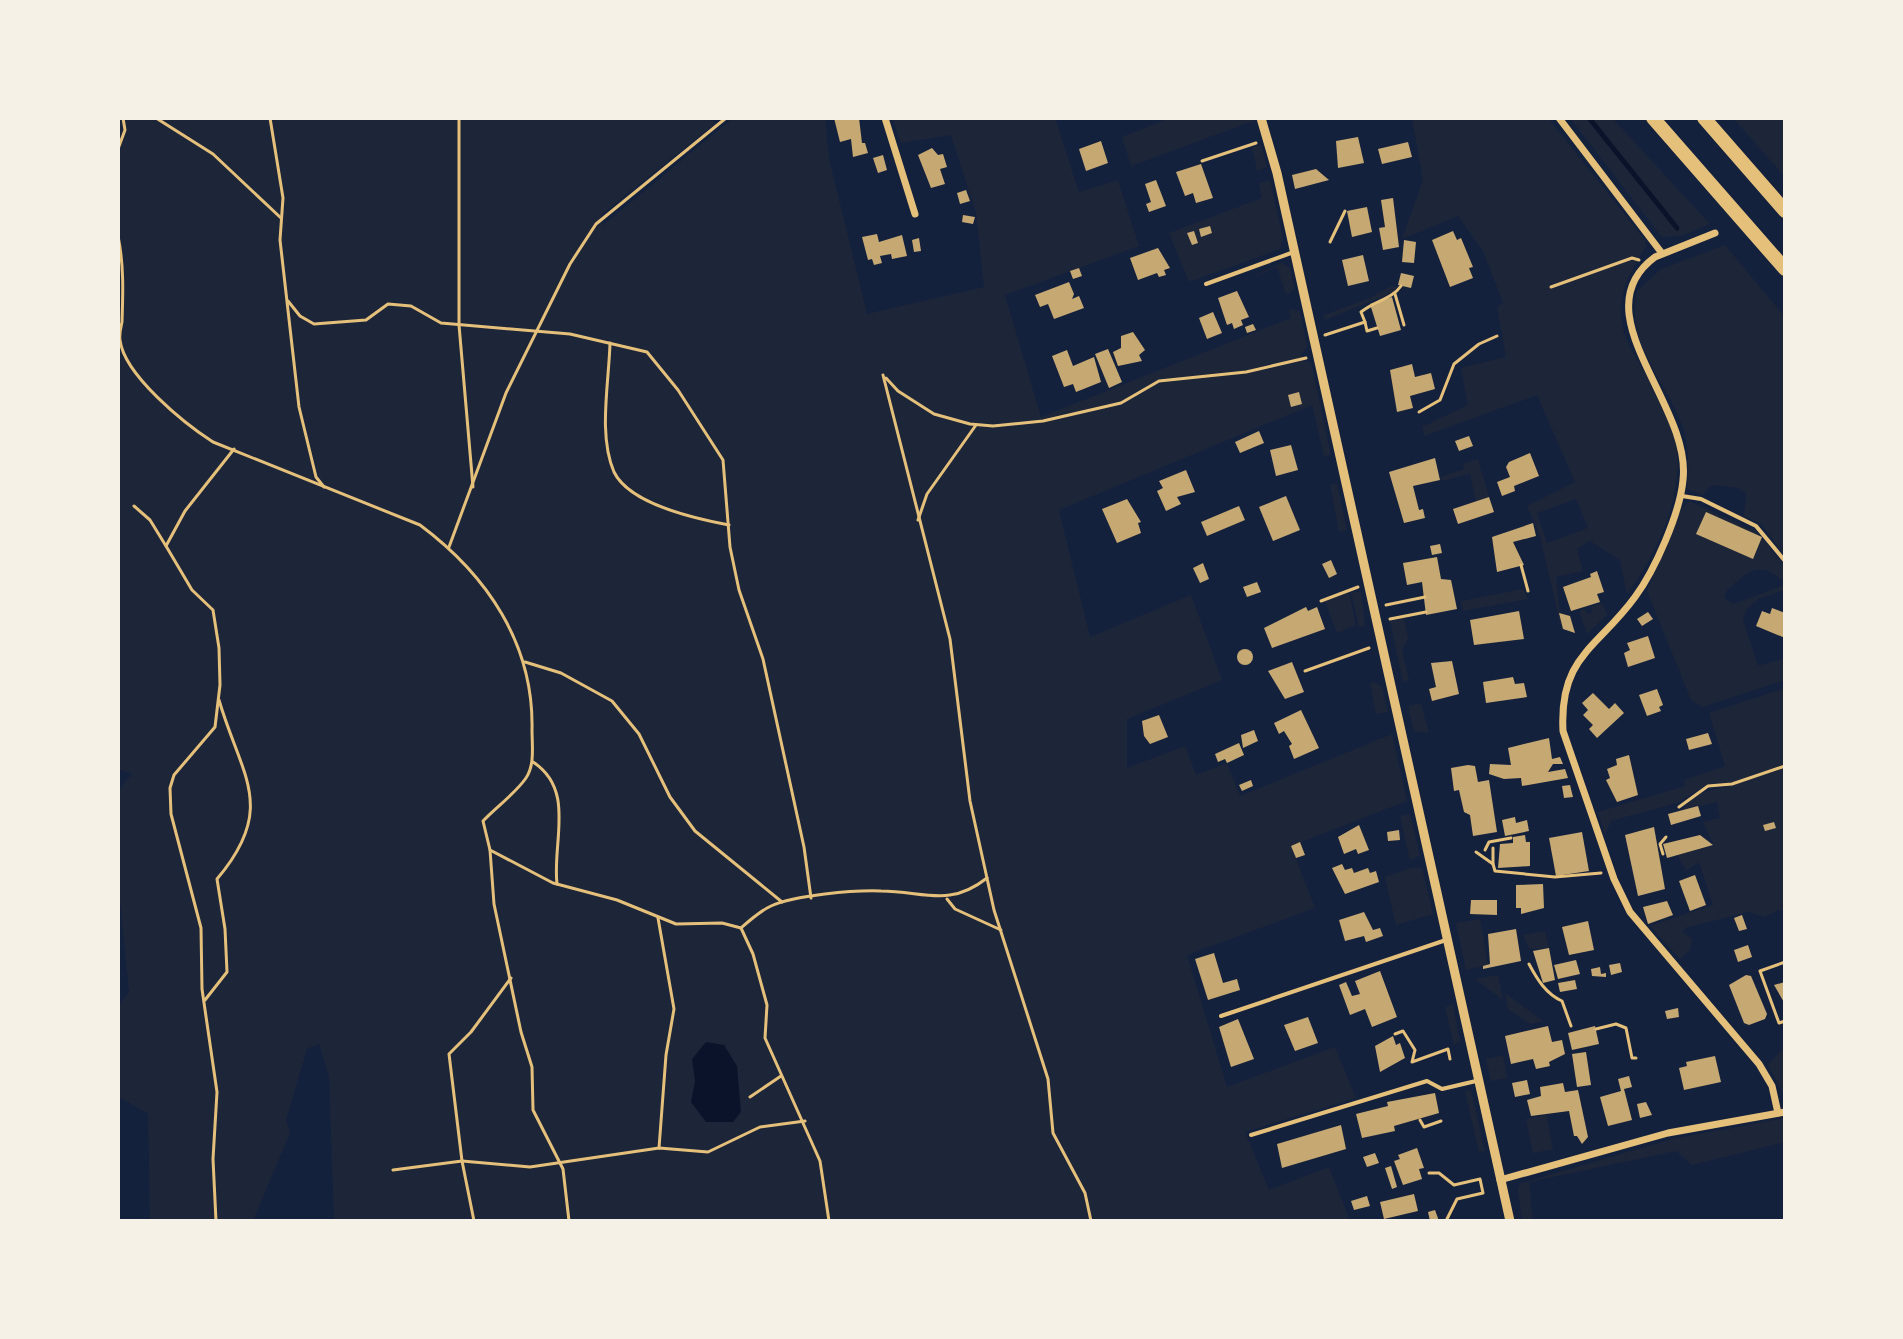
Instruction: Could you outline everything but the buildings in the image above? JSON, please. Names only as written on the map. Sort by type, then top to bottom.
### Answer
[{"type":"highway","points":[[1653,118],[1785,269]]},
{"type":"highway","points":[[1704,118],[1785,211]]},
{"type":"street","points":[[885,118],[915,214]]},
{"type":"street","points":[[1261,118],[1294,252],[1510,1221]]},
{"type":"street","points":[[1559,118],[1661,252]]},
{"type":"street","points":[[1500,1180],[1668,1133],[1782,1112],[1759,1064],[1630,912],[1613,875],[1564,735],[1563,714],[1573,670],[1587,648],[1632,601],[1649,575],[1684,478],[1680,436],[1636,347],[1627,316],[1631,288],[1646,263],[1661,252],[1715,233]]},
{"type":"lane","points":[[1206,284],[1294,252]]},
{"type":"lane","points":[[1680,496],[1701,499],[1756,526],[1785,561]]},
{"type":"lane","points":[[1221,1016],[1446,939]]},
{"type":"lane","points":[[1251,1135],[1427,1081],[1442,1089],[1477,1081]]},
{"type":"path","points":[[118,149],[125,130],[123,118]]},
{"type":"path","points":[[156,118],[213,154],[281,218]]},
{"type":"path","points":[[270,118],[283,198],[281,218],[288,301],[304,434],[316,477],[324,488]]},
{"type":"path","points":[[459,118],[459,325],[473,491]]},
{"type":"path","points":[[449,547],[473,491],[506,393],[570,264],[596,224],[726,118]]},
{"type":"path","points":[[1202,161],[1251,145]]},
{"type":"path","points":[[1330,242],[1345,211]]},
{"type":"path","points":[[118,236],[124,279],[120,341],[150,393],[165,400],[189,426],[234,449],[420,525],[449,547],[509,622],[524,662],[533,718],[532,761],[526,778],[483,821],[490,850],[494,904],[521,1032],[532,1067],[533,1110],[560,1162],[569,1221]]},
{"type":"path","points":[[1551,287],[1632,258],[1646,263]]},
{"type":"path","points":[[1377,328],[1367,331],[1361,312],[1369,303],[1395,294],[1401,286]]},
{"type":"path","points":[[1395,294],[1404,325]]},
{"type":"path","points":[[288,301],[300,316],[314,324],[366,320],[388,304],[411,306],[441,323],[536,330],[647,352],[678,390],[723,460],[739,590],[763,659],[804,847],[811,898]]},
{"type":"path","points":[[1328,334],[1365,322]]},
{"type":"path","points":[[1419,412],[1440,400],[1454,364],[1479,344],[1497,336]]},
{"type":"path","points":[[610,343],[607,439],[615,474],[646,500],[670,511],[729,525]]},
{"type":"path","points":[[1091,1221],[1085,1193],[1053,1133],[1048,1079],[987,878],[970,801],[950,639],[883,375],[898,391],[934,414],[976,425],[1043,421],[1121,403],[1159,381],[1246,372],[1316,355]]},
{"type":"path","points":[[918,520],[927,494],[976,425]]},
{"type":"path","points":[[166,546],[185,511],[234,449]]},
{"type":"path","points":[[134,506],[150,520],[192,590],[213,610],[219,648],[215,727],[174,775],[170,788],[171,814],[201,928],[205,1000],[217,1092],[213,1159],[216,1221]]},
{"type":"path","points":[[1521,565],[1528,591]]},
{"type":"path","points":[[1321,601],[1349,591]]},
{"type":"path","points":[[1388,604],[1425,597]]},
{"type":"path","points":[[1392,619],[1426,612]]},
{"type":"path","points":[[1305,671],[1363,650]]},
{"type":"path","points":[[524,662],[586,684],[617,706],[639,734],[670,797],[695,831],[782,902]]},
{"type":"path","points":[[205,1000],[227,972],[225,929],[217,879],[240,847],[252,798],[250,782],[231,742],[218,697]]},
{"type":"path","points":[[532,761],[552,778],[561,813],[555,865],[557,884]]},
{"type":"path","points":[[1679,807],[1708,786],[1732,784],[1785,766]]},
{"type":"path","points":[[1663,854],[1660,844],[1666,837]]},
{"type":"path","points":[[1485,850],[1489,842],[1511,838]]},
{"type":"path","points":[[1493,848],[1495,871],[1581,878],[1592,872],[1605,874]]},
{"type":"path","points":[[490,850],[557,884],[617,900],[676,924],[722,923],[741,928]]},
{"type":"path","points":[[1476,852],[1493,864]]},
{"type":"path","points":[[741,928],[762,911],[782,902],[879,890],[947,898],[972,890],[987,878]]},
{"type":"path","points":[[947,898],[955,909],[1001,930]]},
{"type":"path","points":[[658,918],[674,1009],[666,1055],[659,1148]]},
{"type":"path","points":[[741,928],[753,954],[767,1005],[765,1038],[805,1121],[820,1161],[829,1221]]},
{"type":"path","points":[[1785,962],[1760,971],[1779,1023],[1785,1021]]},
{"type":"path","points":[[1529,964],[1539,981],[1562,1001],[1571,1026]]},
{"type":"path","points":[[474,1221],[462,1161],[449,1054],[471,1032],[511,978]]},
{"type":"path","points":[[1596,1029],[1616,1024],[1626,1028],[1632,1058],[1636,1058]]},
{"type":"path","points":[[1395,1034],[1403,1031],[1412,1042],[1412,1062],[1448,1049],[1450,1059]]},
{"type":"path","points":[[750,1097],[781,1076]]},
{"type":"path","points":[[1420,1120],[1424,1127],[1441,1121]]},
{"type":"path","points":[[393,1170],[462,1161],[530,1167],[659,1148],[708,1152],[760,1127],[805,1121]]},
{"type":"path","points":[[1429,1173],[1439,1173],[1454,1185],[1480,1179],[1483,1193],[1457,1199],[1446,1221]]},
{"type":"shaded area","points":[[118,118],[704,118],[716,123],[601,215],[602,226],[733,118],[825,118],[829,158],[867,314],[984,287],[976,213],[951,135],[901,143],[892,118],[1055,118],[1079,192],[1118,180],[1139,246],[1005,295],[1041,417],[1291,318],[1289,309],[1300,311],[1307,347],[1301,354],[1303,360],[1311,363],[1331,455],[1324,456],[1312,405],[1059,510],[1090,637],[1191,595],[1222,680],[1127,719],[1127,768],[1185,746],[1196,775],[1227,763],[1240,796],[1392,734],[1407,801],[1291,846],[1315,908],[1187,955],[1227,1087],[1335,1047],[1356,1098],[1245,1132],[1269,1190],[1329,1167],[1350,1221],[334,1221],[329,1076],[319,1044],[307,1049],[286,1120],[290,1133],[253,1221],[150,1221],[148,1114],[118,1096],[118,1006],[129,992],[118,879],[118,791],[132,774],[118,769]]},
{"type":"shaded area","points":[[1170,118],[1252,118],[1253,121],[1131,166],[1122,137]]},
{"type":"shaded area","points":[[1412,118],[1548,118],[1645,240],[1646,247],[1628,279],[1621,305],[1623,328],[1667,413],[1676,441],[1678,461],[1673,502],[1649,560],[1627,594],[1620,560],[1590,541],[1577,549],[1583,571],[1556,577],[1562,631],[1540,536],[1527,506],[1575,482],[1537,395],[1424,436],[1422,427],[1468,405],[1461,368],[1506,357],[1497,307],[1503,303],[1483,251],[1458,216],[1402,239],[1423,180]],"holes":[[[1576,499],[1588,528],[1547,543],[1537,513]]]},
{"type":"shaded area","points":[[1570,118],[1612,118],[1710,224],[1681,236],[1662,237]]},
{"type":"shaded area","points":[[1733,118],[1785,118],[1785,177]]},
{"type":"shaded area","points":[[1261,145],[1267,167],[1257,171],[1252,147]]},
{"type":"shaded area","points":[[1270,180],[1283,238],[1280,249],[1189,282],[1169,233],[1262,198],[1259,183]]},
{"type":"shaded area","points":[[1725,245],[1785,317],[1785,556],[1761,524],[1744,516],[1746,493],[1738,488],[1711,485],[1703,495],[1687,489],[1688,455],[1684,429],[1648,359],[1636,327],[1637,291],[1661,269]]},
{"type":"shaded area","points":[[1282,263],[1290,268],[1295,289],[1286,295],[1277,267],[1237,283]]},
{"type":"shaded area","points":[[1391,286],[1397,287],[1394,292],[1325,320],[1324,315],[1370,298]]},
{"type":"shaded area","points":[[1478,459],[1489,497],[1476,501],[1470,474],[1442,481],[1440,477],[1464,469],[1463,464]]},
{"type":"shaded area","points":[[1337,483],[1347,530],[1339,532],[1330,485]]},
{"type":"shaded area","points":[[1689,501],[1757,532],[1785,566],[1785,583],[1760,569],[1740,579],[1725,592],[1725,598],[1733,604],[1785,585],[1785,590],[1758,599],[1746,610],[1743,620],[1758,666],[1785,658],[1785,680],[1702,707],[1691,700],[1647,591],[1677,515]]},
{"type":"shaded area","points":[[1523,589],[1528,599],[1463,611],[1461,601]]},
{"type":"shaded area","points":[[1349,592],[1356,625],[1337,633],[1325,601]]},
{"type":"shaded area","points":[[1351,592],[1361,592],[1365,625],[1359,627]]},
{"type":"shaded area","points":[[1602,603],[1607,615],[1587,634],[1579,611],[1585,609],[1587,614],[1592,613],[1591,607]]},
{"type":"shaded area","points":[[1404,618],[1408,639],[1402,650],[1409,680],[1403,682],[1390,621]]},
{"type":"shaded area","points":[[1375,682],[1382,687],[1388,712],[1376,714],[1370,683]]},
{"type":"shaded area","points":[[1785,688],[1785,764],[1733,783],[1707,785],[1677,803],[1611,821],[1605,834],[1598,812],[1685,786],[1684,780],[1725,766],[1709,713]]},
{"type":"shaded area","points":[[1421,703],[1429,733],[1414,731],[1408,706]]},
{"type":"shaded area","points":[[1785,767],[1785,911],[1778,910],[1765,917],[1748,912],[1685,928],[1683,932],[1692,939],[1690,950],[1680,959],[1650,926],[1713,905],[1699,862],[1686,871],[1678,855],[1714,845],[1703,822],[1720,818],[1717,802],[1682,810],[1693,798],[1706,791]]},
{"type":"shaded area","points":[[1410,814],[1420,856],[1410,860],[1400,816]]},
{"type":"shaded area","points":[[1411,868],[1422,868],[1433,914],[1396,925],[1385,877]]},
{"type":"shaded area","points":[[1480,919],[1488,965],[1466,970],[1456,923]]},
{"type":"shaded area","points":[[1545,931],[1549,948],[1529,949],[1523,935]]},
{"type":"shaded area","points":[[1498,975],[1503,1000],[1475,979]]},
{"type":"shaded area","points":[[1505,993],[1543,1021],[1530,1024],[1508,1009]]},
{"type":"shaded area","points":[[1453,1004],[1460,1041],[1454,1045],[1445,1007]]},
{"type":"shaded area","points":[[706,1042],[724,1045],[737,1066],[741,1112],[733,1122],[706,1122],[691,1102],[695,1081],[692,1059]]},
{"type":"shaded area","points":[[1785,1046],[1785,1098],[1768,1065]]},
{"type":"shaded area","points":[[1503,1055],[1507,1078],[1491,1081],[1486,1059]]},
{"type":"shaded area","points":[[1471,1090],[1485,1151],[1479,1152],[1465,1091]]},
{"type":"shaded area","points":[[1546,1115],[1553,1149],[1533,1153],[1526,1119]]},
{"type":"shaded area","points":[[1785,1118],[1785,1142],[1692,1165],[1676,1151],[1529,1182],[1533,1221],[1522,1221],[1518,1189],[1521,1183],[1672,1139]]},
{"type":"waterway","points":[[1589,118],[1677,228]]}]
